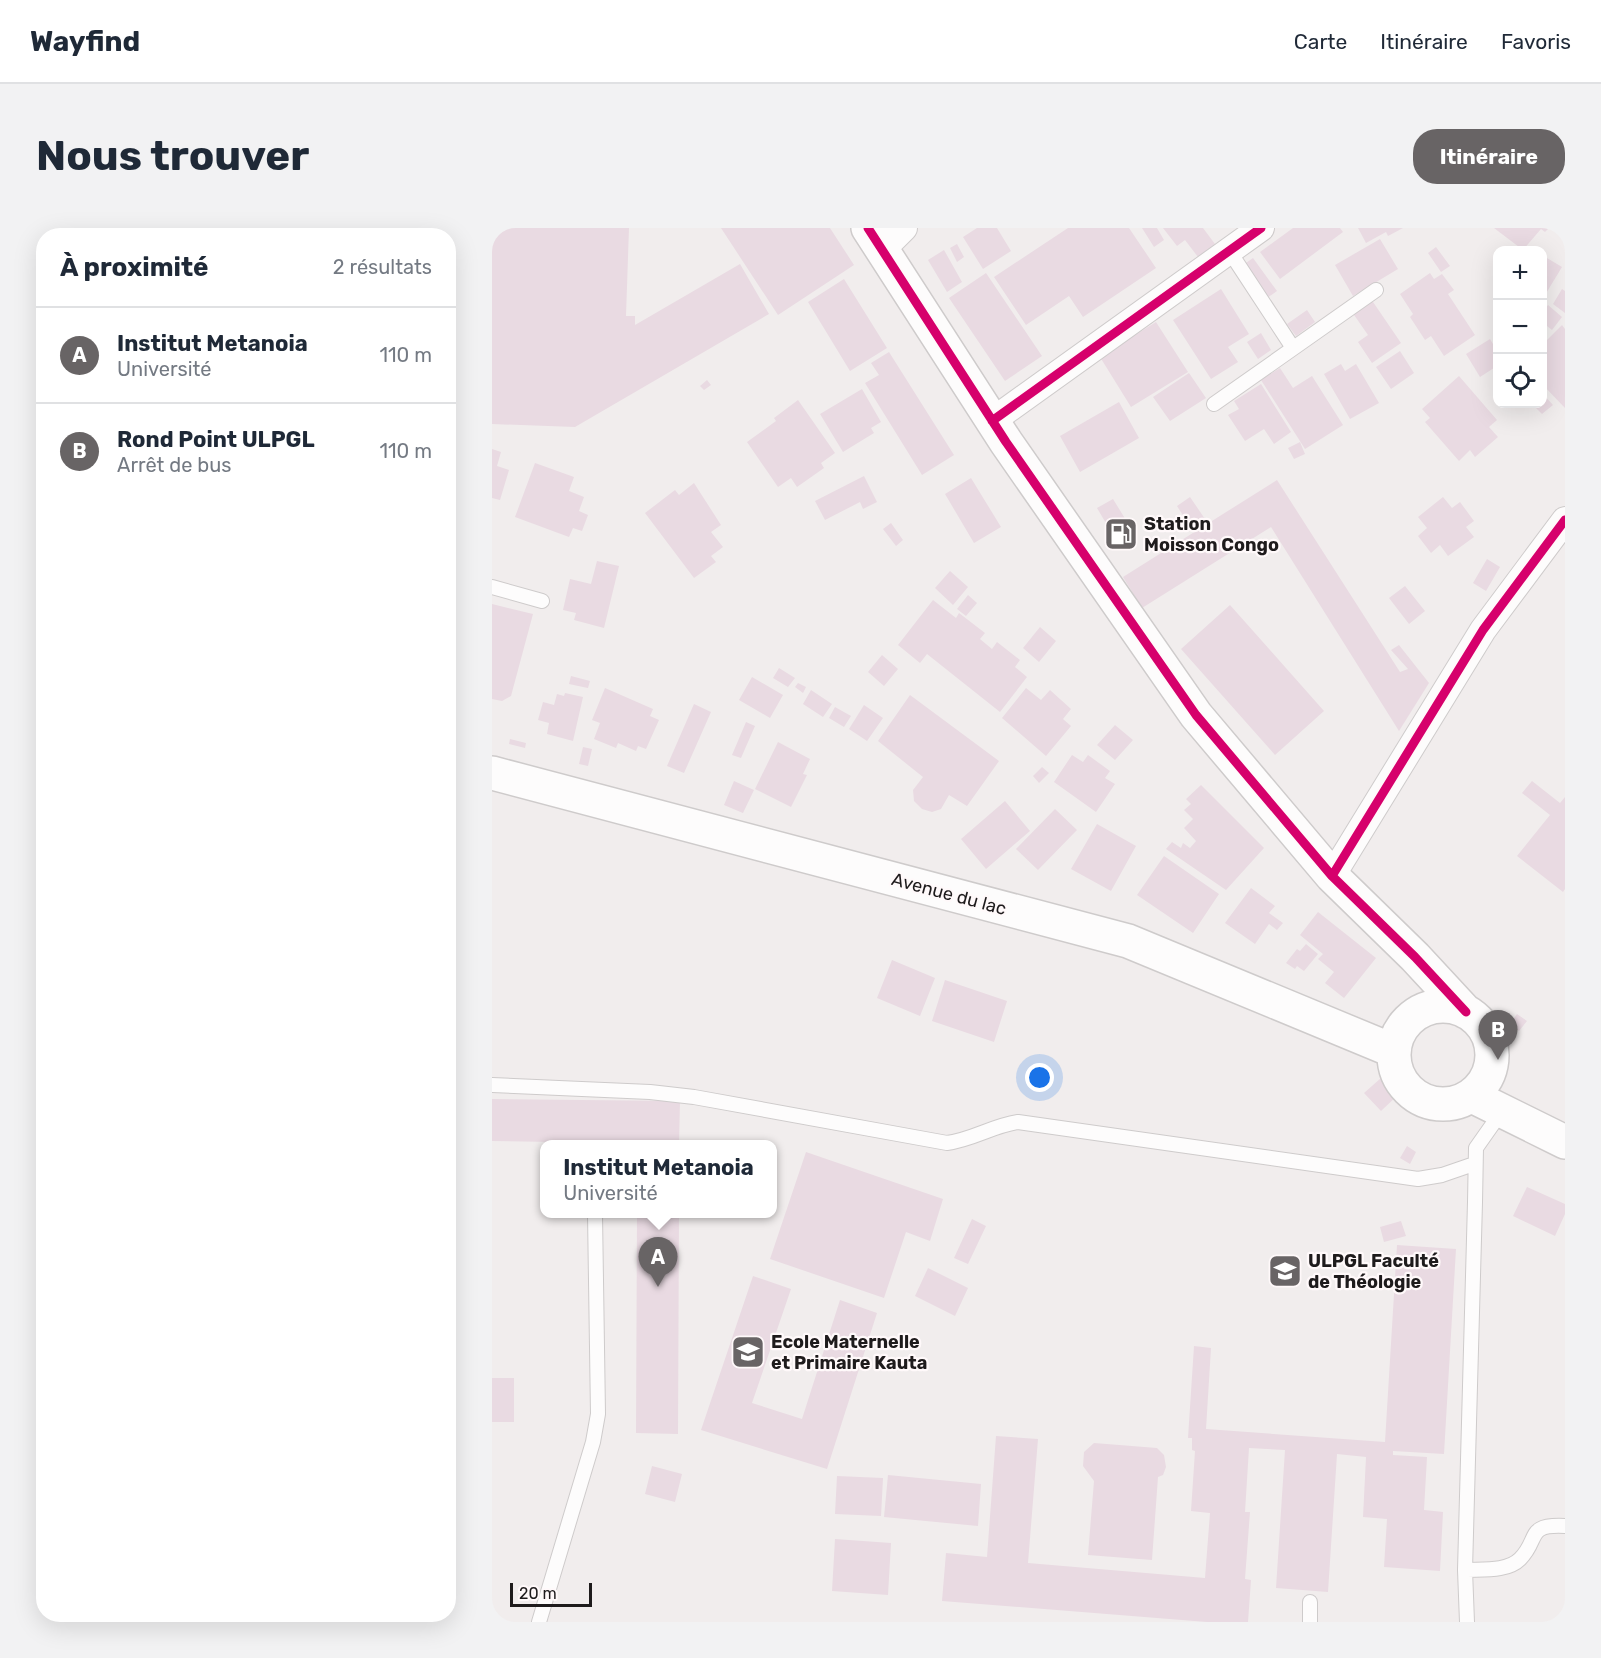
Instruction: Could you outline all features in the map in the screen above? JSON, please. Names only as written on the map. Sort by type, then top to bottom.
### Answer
[{"type":"main road","points":[[885,235],[992,422],[1196,715],[1332,876],[1415,957],[1486,1032],[1490,1046],[1488,1073],[1472,1096],[1446,1104],[1419,1098],[1400,1078],[1394,1051],[1404,1025],[1426,1009],[1453,1007],[1466,1012]]},
{"type":"main road","name":"Avenue du lac","points":[[492,773],[1128,941],[1394,1051]]},
{"type":"main road","points":[[1472,1096],[1565,1142]]},
{"type":"street","points":[[992,422],[1261,228]]},
{"type":"street","points":[[1332,876],[1483,630],[1565,520]]},
{"type":"lane","points":[[1230,252],[1293,348]]},
{"type":"lane","points":[[1214,404],[1376,290]]},
{"type":"lane","points":[[492,587],[542,601]]},
{"type":"lane","points":[[492,1085],[650,1092],[694,1097],[947,1143],[967,1141],[1000,1125],[1018,1122],[1418,1179],[1442,1175],[1474,1164]]},
{"type":"lane","points":[[1467,1622],[1465,1570],[1475,1202],[1474,1164],[1476,1148],[1502,1111]]},
{"type":"lane","points":[[539,1622],[593,1442],[598,1414],[595,1218]]},
{"type":"lane","points":[[1465,1570],[1504,1567],[1520,1559],[1534,1532],[1550,1526],[1565,1526]]},
{"type":"lane","points":[[1310,1602],[1310,1622]]},
{"type":"building","points":[[492,228],[629,228],[626,316],[635,316],[635,325],[740,264],[769,314],[575,427],[492,424]]},
{"type":"building","points":[[721,228],[830,228],[854,265],[778,315]]},
{"type":"building","points":[[977,228],[997,228],[1011,251],[983,269],[963,237]]},
{"type":"building","points":[[1068,228],[1129,228],[1156,268],[1083,317],[1069,296],[1026,325],[994,277]]},
{"type":"building","points":[[1142,228],[1157,228],[1164,240],[1154,247]]},
{"type":"building","points":[[1163,228],[1203,228],[1215,244],[1198,257],[1185,240],[1177,246]]},
{"type":"building","points":[[1293,228],[1340,228],[1343,232],[1280,279],[1260,252]]},
{"type":"building","points":[[1358,228],[1403,228],[1388,236],[1386,232],[1366,243]]},
{"type":"building","points":[[1494,228],[1549,228],[1545,232],[1541,229],[1526,246],[1518,246]]},
{"type":"building","points":[[1380,239],[1398,269],[1353,296],[1335,265]]},
{"type":"building","points":[[957,244],[964,257],[957,262],[950,248]]},
{"type":"building","points":[[1436,247],[1450,266],[1441,272],[1428,253]]},
{"type":"building","points":[[944,250],[962,282],[947,292],[928,260]]},
{"type":"building","points":[[1253,258],[1277,291],[1267,298],[1243,265]]},
{"type":"building","points":[[1547,258],[1562,267],[1547,292]]},
{"type":"building","points":[[986,273],[1042,356],[1005,381],[949,298]]},
{"type":"building","points":[[1430,273],[1434,279],[1442,274],[1454,290],[1448,294],[1475,335],[1444,356],[1431,336],[1425,340],[1410,317],[1413,314],[1400,294]]},
{"type":"building","points":[[844,279],[887,348],[850,371],[808,302]]},
{"type":"building","points":[[1221,289],[1249,334],[1228,347],[1238,362],[1211,379],[1173,320]]},
{"type":"building","points":[[1562,289],[1565,291],[1565,313],[1553,304]]},
{"type":"building","points":[[1371,299],[1401,343],[1372,363],[1358,342],[1368,335],[1352,312]]},
{"type":"building","points":[[1547,306],[1562,317],[1552,330],[1547,326]]},
{"type":"building","points":[[1307,310],[1315,322],[1296,336],[1287,324]]},
{"type":"building","points":[[1156,322],[1188,372],[1131,407],[1100,357]]},
{"type":"building","points":[[1562,325],[1565,329],[1565,408],[1547,389],[1547,340]]},
{"type":"building","points":[[1261,333],[1271,350],[1258,359],[1247,342]]},
{"type":"building","points":[[1490,339],[1493,344],[1493,369],[1480,377],[1466,354]]},
{"type":"building","points":[[1400,351],[1414,373],[1391,389],[1376,367]]},
{"type":"building","points":[[889,352],[954,455],[922,475],[865,383],[879,375],[871,363]]},
{"type":"building","points":[[1341,364],[1345,371],[1356,364],[1379,403],[1350,419],[1324,374]]},
{"type":"building","points":[[1280,368],[1293,388],[1312,376],[1343,425],[1305,449],[1261,380]]},
{"type":"building","points":[[1189,373],[1206,398],[1170,421],[1153,397]]},
{"type":"building","points":[[1459,376],[1497,420],[1489,427],[1498,437],[1475,457],[1470,450],[1459,461],[1425,422],[1430,418],[1422,409]]},
{"type":"building","points":[[707,380],[711,385],[704,390],[700,386]]},
{"type":"building","points":[[1261,384],[1291,432],[1274,444],[1264,429],[1245,441],[1228,415],[1239,409],[1234,401]]},
{"type":"building","points":[[862,389],[881,422],[871,428],[874,433],[843,452],[820,414]]},
{"type":"building","points":[[1547,398],[1553,405],[1542,414],[1536,408],[1547,408]]},
{"type":"building","points":[[798,400],[835,453],[821,463],[824,468],[797,487],[791,478],[778,487],[747,442],[776,421],[774,418]]},
{"type":"building","points":[[1119,402],[1139,438],[1080,472],[1060,436]]},
{"type":"building","points":[[1300,442],[1305,454],[1294,459],[1288,448]]},
{"type":"building","points":[[492,449],[501,452],[497,466],[509,470],[500,500],[492,498]]},
{"type":"building","points":[[535,463],[574,477],[569,491],[584,497],[579,511],[588,515],[582,531],[573,528],[569,537],[515,517]]},
{"type":"building","points":[[864,476],[877,502],[863,509],[860,502],[825,520],[815,501]]},
{"type":"building","points":[[971,478],[1001,527],[974,543],[945,494]]},
{"type":"building","points":[[1277,480],[1400,672],[1408,669],[1391,650],[1399,645],[1429,683],[1399,731],[1271,527],[1142,608],[1123,577]]},
{"type":"building","points":[[694,483],[721,525],[711,532],[723,547],[711,556],[716,562],[694,578],[645,513],[675,490],[679,495]]},
{"type":"building","points":[[1190,497],[1205,519],[1191,528],[1177,506]]},
{"type":"building","points":[[1443,497],[1452,508],[1460,502],[1474,521],[1466,527],[1474,537],[1448,556],[1440,545],[1431,553],[1418,536],[1427,528],[1418,517]]},
{"type":"building","points":[[1113,499],[1129,525],[1113,535],[1097,508]]},
{"type":"building","points":[[891,523],[903,540],[896,546],[883,529]]},
{"type":"building","points":[[1487,559],[1500,567],[1486,591],[1473,583]]},
{"type":"building","points":[[597,561],[619,566],[604,628],[574,620],[576,613],[563,610],[570,579],[591,584]]},
{"type":"building","points":[[950,571],[968,587],[953,605],[935,588]]},
{"type":"building","points":[[1405,586],[1425,611],[1409,624],[1389,598]]},
{"type":"building","points":[[968,595],[977,603],[966,616],[957,609]]},
{"type":"building","points":[[933,600],[956,618],[959,613],[985,633],[980,639],[992,649],[997,642],[1020,660],[1015,667],[1027,677],[1000,712],[927,654],[920,663],[898,645]]},
{"type":"building","points":[[492,604],[533,614],[511,696],[502,701],[492,699]]},
{"type":"building","points":[[1230,605],[1324,711],[1275,755],[1181,649]]},
{"type":"building","points":[[1040,627],[1056,641],[1039,662],[1023,648]]},
{"type":"building","points":[[882,655],[898,669],[884,686],[868,672]]},
{"type":"building","points":[[779,668],[795,678],[788,687],[773,678]]},
{"type":"building","points":[[571,676],[590,681],[588,688],[569,684]]},
{"type":"building","points":[[752,677],[783,695],[770,718],[739,700]]},
{"type":"building","points":[[798,683],[806,687],[803,693],[795,687]]},
{"type":"building","points":[[605,688],[653,709],[650,716],[659,720],[646,749],[638,746],[636,751],[618,743],[616,748],[594,739],[600,723],[592,720]]},
{"type":"building","points":[[1026,688],[1041,700],[1050,690],[1071,709],[1063,719],[1071,726],[1046,756],[1002,718]]},
{"type":"building","points":[[811,690],[832,704],[823,717],[803,704]]},
{"type":"building","points":[[565,693],[583,697],[573,741],[547,734],[549,723],[538,720],[543,702],[554,705],[557,694],[564,696]]},
{"type":"building","points":[[910,695],[999,761],[967,806],[949,795],[941,809],[932,812],[922,809],[914,801],[913,790],[923,777],[878,741]]},
{"type":"building","points":[[694,704],[711,712],[684,773],[667,766]]},
{"type":"building","points":[[864,705],[883,718],[867,741],[849,729]]},
{"type":"building","points":[[835,707],[851,716],[844,727],[829,718]]},
{"type":"building","points":[[746,722],[755,726],[741,758],[732,755]]},
{"type":"building","points":[[1115,725],[1133,740],[1115,760],[1097,745]]},
{"type":"building","points":[[510,739],[526,743],[525,748],[509,744]]},
{"type":"building","points":[[778,742],[810,759],[803,774],[807,775],[791,807],[755,789]]},
{"type":"building","points":[[583,747],[592,749],[588,766],[579,764]]},
{"type":"building","points":[[1072,755],[1083,762],[1088,755],[1110,771],[1105,778],[1115,784],[1096,812],[1054,782]]},
{"type":"building","points":[[1042,767],[1049,773],[1039,783],[1033,776]]},
{"type":"building","points":[[734,781],[754,790],[743,813],[724,805]]},
{"type":"building","points":[[1532,781],[1560,803],[1565,797],[1565,889],[1563,892],[1517,856],[1550,815],[1522,793]]},
{"type":"building","points":[[1201,785],[1264,848],[1226,890],[1166,849],[1172,842],[1181,848],[1183,843],[1190,848],[1196,841],[1184,828],[1193,819],[1184,810],[1191,804],[1186,799]]},
{"type":"building","points":[[1005,801],[1030,831],[986,869],[961,839]]},
{"type":"building","points":[[1055,809],[1077,830],[1038,870],[1016,849]]},
{"type":"building","points":[[1097,824],[1136,846],[1111,891],[1071,869]]},
{"type":"building","points":[[1164,856],[1219,894],[1193,933],[1137,895]]},
{"type":"building","points":[[1251,888],[1275,906],[1269,913],[1283,923],[1277,930],[1269,924],[1255,944],[1225,923]]},
{"type":"building","points":[[1318,912],[1376,958],[1344,998],[1325,983],[1334,972],[1318,959],[1323,954],[1300,935]]},
{"type":"building","points":[[1306,944],[1318,954],[1304,971],[1297,966],[1295,969],[1286,963],[1297,949],[1300,951]]},
{"type":"building","points":[[892,960],[935,978],[920,1016],[877,998]]},
{"type":"building","points":[[945,980],[1007,1001],[994,1042],[932,1021]]},
{"type":"building","points":[[1517,1014],[1527,1021],[1519,1031],[1510,1024]]},
{"type":"building","points":[[1381,1078],[1398,1095],[1381,1111],[1364,1093]]},
{"type":"building","points":[[492,1099],[680,1101],[679,1140],[492,1141]]},
{"type":"building","points":[[1407,1146],[1416,1152],[1410,1164],[1400,1158]]},
{"type":"building","points":[[806,1152],[943,1199],[930,1241],[906,1232],[884,1298],[770,1259]]},
{"type":"building","points":[[1527,1187],[1565,1204],[1565,1214],[1555,1236],[1513,1216]]},
{"type":"building","points":[[637,1218],[679,1218],[678,1434],[636,1433]]},
{"type":"building","points":[[972,1219],[986,1226],[968,1264],[954,1258]]},
{"type":"building","points":[[1401,1221],[1406,1236],[1384,1242],[1380,1227]]},
{"type":"building","points":[[1397,1245],[1456,1249],[1444,1454],[1393,1451],[1393,1455],[1427,1457],[1424,1510],[1443,1512],[1440,1571],[1384,1567],[1387,1519],[1363,1517],[1366,1457],[1337,1454],[1328,1592],[1276,1588],[1285,1450],[1249,1448],[1245,1512],[1250,1512],[1245,1579],[1251,1580],[1248,1622],[1207,1622],[942,1601],[946,1553],[987,1557],[996,1436],[1038,1439],[1028,1563],[1205,1578],[1210,1513],[1191,1511],[1195,1451],[1192,1450],[1192,1438],[1188,1438],[1194,1346],[1211,1348],[1206,1429],[1385,1442]]},
{"type":"building","points":[[928,1268],[968,1288],[955,1316],[915,1296]]},
{"type":"building","name":"Ecole Maternelle et Primaire Kauta","points":[[753,1276],[791,1289],[752,1403],[802,1419],[840,1300],[877,1313],[827,1469],[701,1430]]},
{"type":"building","points":[[492,1378],[514,1378],[514,1422],[492,1422]]},
{"type":"building","points":[[1094,1443],[1157,1448],[1164,1455],[1166,1467],[1163,1475],[1158,1477],[1152,1560],[1088,1555],[1094,1481],[1083,1466],[1084,1452]]},
{"type":"building","points":[[652,1466],[682,1474],[675,1502],[645,1494]]},
{"type":"building","points":[[888,1475],[981,1484],[978,1526],[884,1517]]},
{"type":"building","points":[[837,1476],[883,1478],[881,1516],[835,1514]]},
{"type":"building","points":[[835,1539],[891,1543],[888,1595],[832,1591]]},
{"type":"cycle path","points":[[868,228],[1006,442],[1196,715],[1332,876],[1415,957],[1466,1012]]},
{"type":"cycle path","points":[[992,421],[1261,228]]},
{"type":"cycle path","points":[[1332,876],[1483,630],[1565,520]]},
{"type":"place","name":"Station Moisson Congo","points":[[1121,534]]},
{"type":"place","name":"Rond Point ULPGL","points":[[1498,1060]]},
{"type":"place","name":"ULPGL Faculté de Théologie","points":[[1285,1271]]},
{"type":"place","name":"Institut Metanoia","points":[[658,1287]]},
{"type":"place","name":"Ecole Maternelle et Primaire Kauta","points":[[748,1352]]}]
